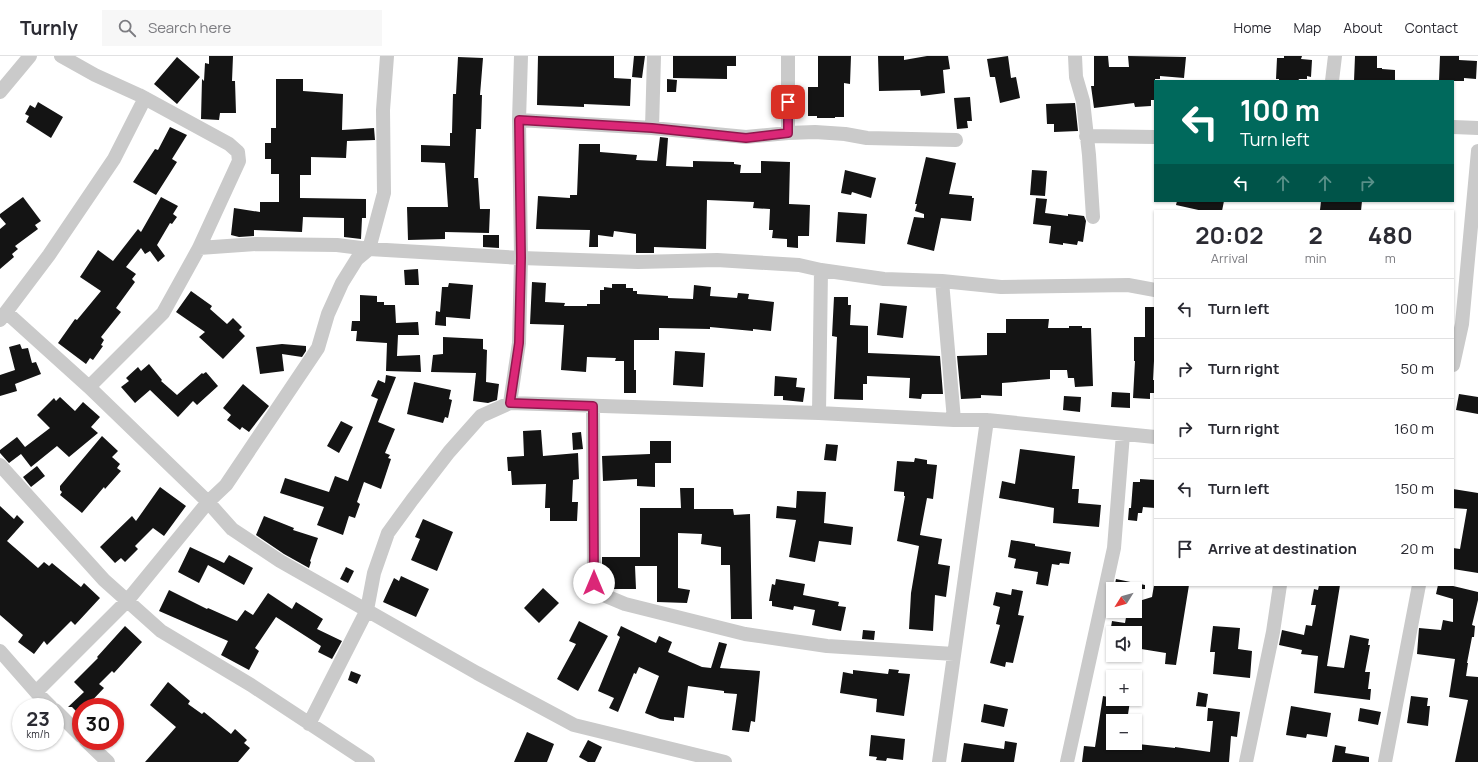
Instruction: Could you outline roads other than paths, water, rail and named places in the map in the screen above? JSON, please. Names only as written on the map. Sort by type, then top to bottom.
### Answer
[{"type":"street","points":[[0,92],[30,56]]},
{"type":"street","points":[[62,56],[95,75],[144,98],[229,144],[238,152],[239,161],[199,248],[163,313],[89,387]]},
{"type":"street","points":[[36,692],[127,601],[208,502],[226,485],[318,348],[328,314],[342,283],[357,259],[369,249],[384,194],[383,110],[387,56]]},
{"type":"street","points":[[510,403],[519,343],[521,258],[519,120],[521,56]]},
{"type":"street","points":[[652,128],[654,56]]},
{"type":"street","points":[[788,56],[788,133]]},
{"type":"street","points":[[1075,56],[1076,77],[1082,101],[1086,136],[1093,217]]},
{"type":"street","points":[[1332,80],[1335,56]]},
{"type":"street","points":[[144,98],[114,159],[53,249],[3,316],[89,387],[208,502],[232,529],[280,561],[477,673],[574,725],[725,762]]},
{"type":"street","points":[[519,120],[652,128],[746,138],[788,133],[815,132],[845,134],[867,138],[956,140]]},
{"type":"street","points":[[1454,126],[1478,128]]},
{"type":"street","points":[[1086,136],[1154,137]]},
{"type":"street","points":[[1454,356],[1456,337],[1462,324],[1478,151]]},
{"type":"street","points":[[199,248],[256,244],[337,245],[369,249],[521,258],[638,262],[718,260],[800,265],[821,270],[884,279],[942,281],[1001,287],[1128,285],[1154,290]]},
{"type":"street","points":[[819,413],[821,270]]},
{"type":"street","points":[[942,281],[954,420]]},
{"type":"street","points":[[309,724],[367,610],[374,573],[388,533],[449,452],[481,416],[510,403],[819,413],[954,420],[988,420],[1154,437]]},
{"type":"street","points":[[593,406],[594,583],[601,594],[625,604],[745,634],[827,646],[954,654]]},
{"type":"street","points":[[939,762],[988,420]]},
{"type":"street","points":[[1067,762],[1114,548],[1123,434]]},
{"type":"street","points":[[0,465],[104,580],[161,631],[251,685],[368,762]]},
{"type":"street","points":[[1246,762],[1273,632],[1280,586]]},
{"type":"street","points":[[1385,762],[1419,586]]},
{"type":"street","points":[[0,651],[42,698]]},
{"type":"street","points":[[64,719],[72,727]]},
{"type":"street","points":[[95,750],[108,762]]}]
